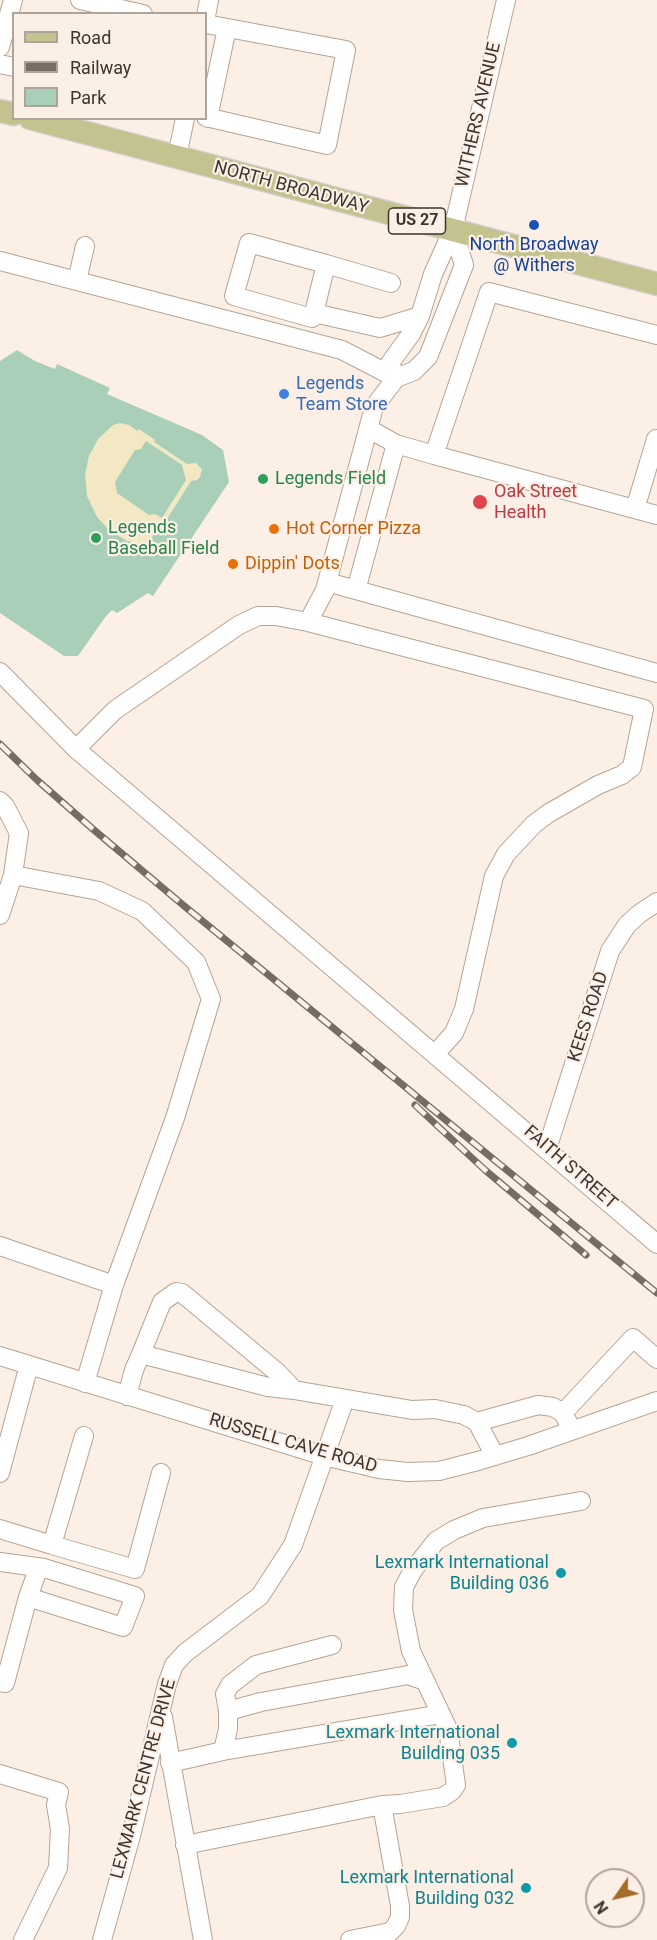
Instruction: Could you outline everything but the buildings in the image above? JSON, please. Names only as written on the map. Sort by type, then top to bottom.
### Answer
[{"type":"main road","name":"NORTH BROADWAY","points":[[38,120],[657,285]]},
{"type":"street","points":[[0,47],[13,0]]},
{"type":"street","name":"WITHERS AVENUE","points":[[396,378],[390,363],[411,334],[420,316],[433,274],[453,230],[506,0]]},
{"type":"street","points":[[82,5],[129,12]]},
{"type":"street","points":[[207,24],[346,50],[327,145],[207,118],[227,28]]},
{"type":"street","points":[[177,157],[184,120]]},
{"type":"street","points":[[308,622],[326,586],[374,407],[396,378],[414,371],[428,357],[464,265],[453,230]]},
{"type":"street","points":[[391,283],[249,243],[234,296],[313,316],[380,328],[420,316]]},
{"type":"street","points":[[77,281],[86,246]]},
{"type":"street","points":[[0,261],[342,350],[396,378]]},
{"type":"street","points":[[305,340],[326,264]]},
{"type":"street","points":[[434,455],[489,292],[657,335]]},
{"type":"street","points":[[369,429],[396,444],[657,515]]},
{"type":"street","points":[[635,509],[657,437]]},
{"type":"street","points":[[356,590],[396,444]]},
{"type":"street","points":[[326,586],[356,590],[657,673]]},
{"type":"street","points":[[76,749],[115,710],[239,625],[258,616],[276,616],[308,622],[644,709],[632,767],[549,813],[534,824],[506,854],[494,876],[464,1009],[454,1033],[435,1054]]},
{"type":"street","name":"FAITH STREET","points":[[0,672],[76,749],[657,1244]]},
{"type":"street","points":[[0,801],[19,832],[13,875],[0,915]]},
{"type":"street","points":[[13,875],[99,891],[142,911],[196,962],[211,999],[176,1118],[114,1285],[85,1383]]},
{"type":"street","name":"KEES ROAD","points":[[547,1149],[610,951],[627,925],[657,902]]},
{"type":"street","points":[[0,1246],[114,1285]]},
{"type":"street","points":[[127,1395],[134,1370],[162,1302],[176,1292],[182,1293],[278,1373],[294,1390]]},
{"type":"street","points":[[563,1413],[633,1338],[657,1359]]},
{"type":"street","points":[[141,1354],[268,1387],[412,1410],[435,1408],[464,1414],[477,1422],[495,1456]]},
{"type":"street","name":"RUSSELL CAVE ROAD","points":[[0,1356],[324,1456],[379,1469],[408,1472],[439,1471],[495,1456],[657,1401]]},
{"type":"street","points":[[0,1473],[29,1365]]},
{"type":"street","name":"LEXMARK CENTRE DRIVE","points":[[102,1940],[167,1684],[174,1665],[185,1653],[260,1596],[293,1545],[345,1399]]},
{"type":"street","points":[[477,1422],[538,1405],[553,1407],[563,1413],[573,1430]]},
{"type":"street","points":[[52,1545],[84,1436]]},
{"type":"street","points":[[0,1529],[135,1569],[161,1473]]},
{"type":"street","points":[[185,1845],[382,1805],[443,1797],[452,1791],[456,1785],[448,1729],[411,1652],[403,1610],[404,1587],[412,1570],[436,1541],[454,1530],[483,1518],[581,1501]]},
{"type":"street","points":[[0,1562],[39,1568],[135,1596],[123,1627],[28,1597]]},
{"type":"street","points":[[0,1682],[5,1683],[28,1597],[39,1568]]},
{"type":"street","points":[[223,1751],[228,1729],[225,1694],[230,1685],[256,1665],[332,1645]]},
{"type":"street","points":[[228,1711],[261,1702],[408,1675],[426,1681]]},
{"type":"street","points":[[162,1709],[203,1940]]},
{"type":"street","points":[[170,1763],[223,1751],[441,1714]]},
{"type":"street","points":[[0,1774],[59,1792],[56,1805],[60,1829],[58,1868],[23,1940]]},
{"type":"street","points":[[350,1940],[390,1932],[400,1917],[382,1805]]},
{"type":"green space","name":"Legends Baseball Field","points":[[17,350],[35,361],[55,369],[57,364],[110,388],[107,394],[202,435],[223,450],[229,482],[153,596],[148,593],[117,613],[112,610],[78,656],[64,656],[0,613],[0,361]]},
{"type":"sand","points":[[120,423],[129,425],[137,431],[139,429],[187,464],[196,463],[202,469],[200,477],[191,481],[162,527],[159,526],[147,545],[127,541],[109,530],[97,517],[87,496],[85,474],[89,456],[98,439],[113,425]],"holes":[[[146,441],[182,465],[186,480],[162,518],[155,514],[149,515],[117,493],[115,482],[135,450],[141,449]]]},
{"type":"railway","points":[[0,744],[37,780],[183,905],[657,1293]]},
{"type":"railway","points":[[415,1105],[485,1170],[586,1255]]},
{"type":"place","name":"North Broadway @ Withers","points":[[534,225]]},
{"type":"place","name":"Legends Team Store","points":[[284,394]]},
{"type":"place","name":"Legends Field","points":[[263,479]]},
{"type":"place","name":"Oak Street Health","points":[[480,502]]},
{"type":"place","name":"Hot Corner Pizza","points":[[274,529]]},
{"type":"place","name":"Legends Baseball Field","points":[[96,538]]},
{"type":"place","name":"Dippin' Dots","points":[[233,564]]},
{"type":"place","name":"Lexmark International Building 036","points":[[561,1573]]},
{"type":"place","name":"Lexmark International Building 035","points":[[512,1743]]},
{"type":"place","name":"Lexmark International Building 032","points":[[526,1888]]}]
